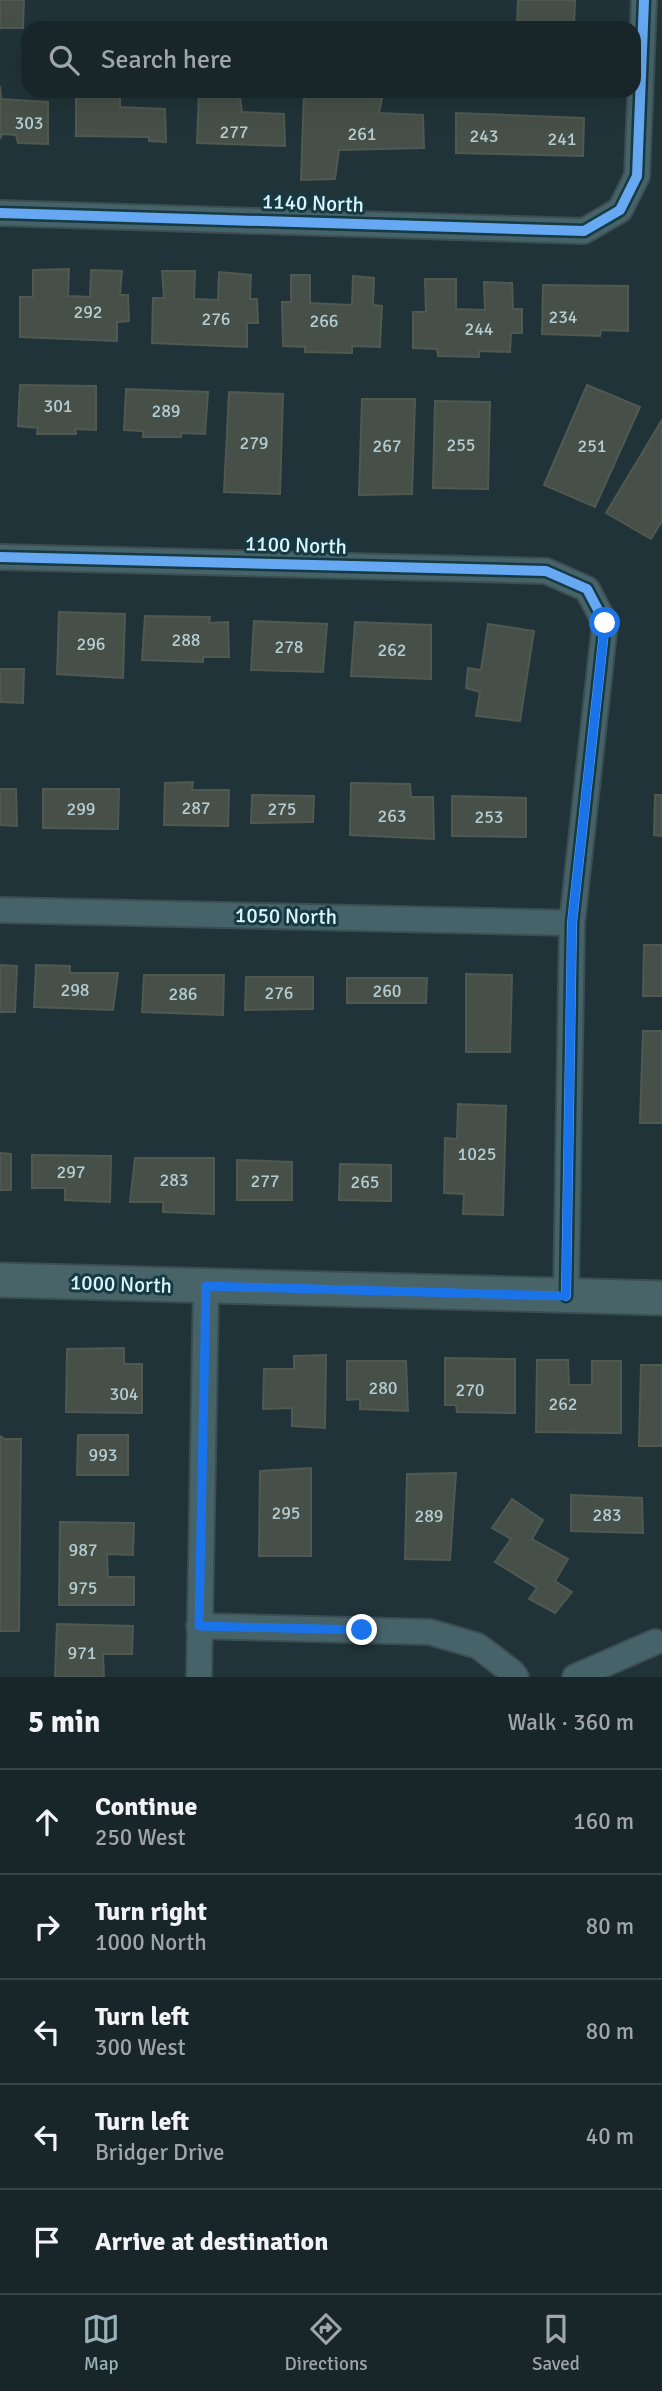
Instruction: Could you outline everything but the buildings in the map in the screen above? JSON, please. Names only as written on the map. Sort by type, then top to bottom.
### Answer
[{"type":"street","name":"1140 North","points":[[641,75],[644,0]]},
{"type":"street","name":"1140 North","points":[[0,213],[584,231],[620,210],[637,176],[640,98]]},
{"type":"street","name":"1100 North","points":[[0,557],[547,571],[587,589],[605,623],[572,923]]},
{"type":"street","name":"1050 North","points":[[0,910],[572,923]]},
{"type":"street","points":[[566,1296],[572,923]]},
{"type":"street","name":"1000 North","points":[[0,1280],[662,1298]]},
{"type":"street","points":[[199,1677],[206,1286]]},
{"type":"street","points":[[199,1626],[430,1632],[478,1646],[516,1677]]},
{"type":"street","points":[[575,1677],[655,1642]]},
{"type":"cycle path","points":[[641,75],[644,0]]},
{"type":"cycle path","points":[[0,213],[584,231],[620,210],[637,176],[640,98]]},
{"type":"cycle path","points":[[0,557],[546,571],[587,589],[605,623],[572,923],[566,1296]]},
{"type":"route","points":[[362,1630],[199,1626],[206,1286],[566,1296],[572,923],[605,623]]}]
